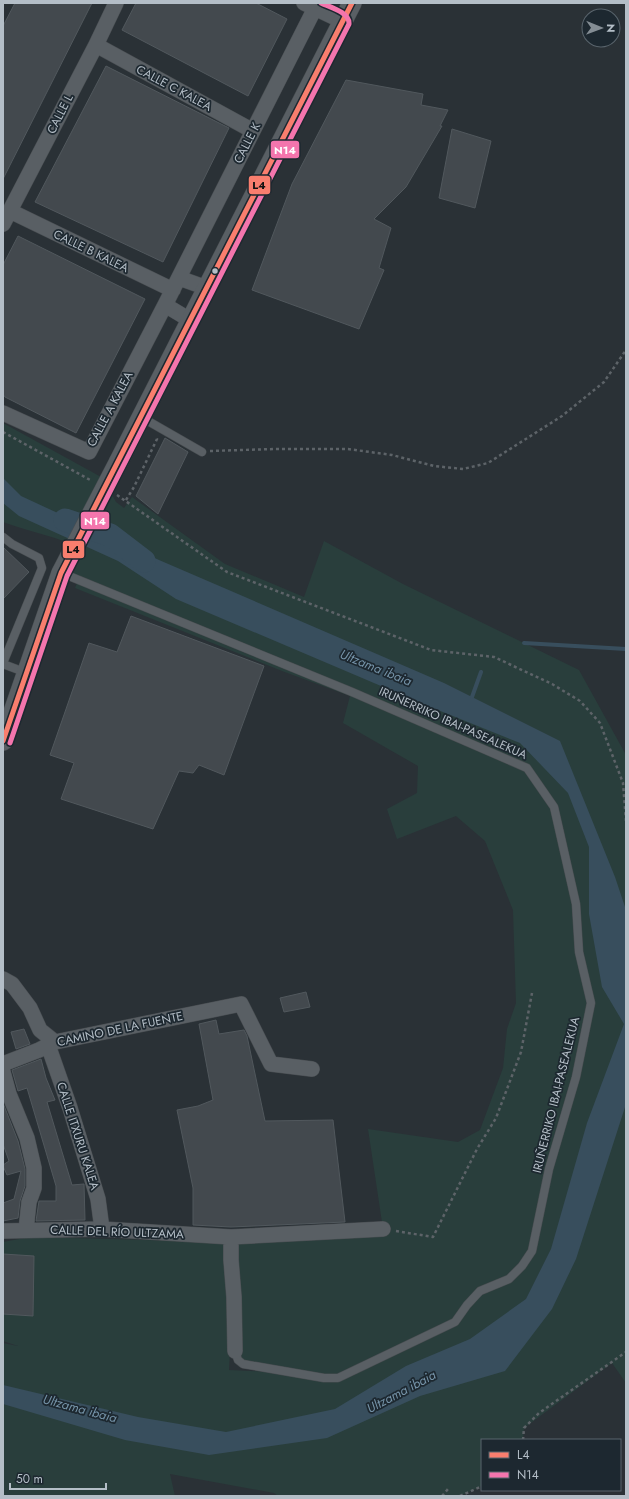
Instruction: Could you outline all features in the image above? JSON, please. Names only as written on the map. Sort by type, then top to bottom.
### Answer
[{"type":"street","name":"CALLE L","points":[[6,218],[96,45],[116,3]]},
{"type":"street","points":[[3,741],[65,574],[141,417],[352,3]]},
{"type":"street","points":[[310,6],[342,21]]},
{"type":"street","name":"CALLE K","points":[[165,305],[253,131],[310,6]]},
{"type":"street","name":"CALLE C KALEA","points":[[96,45],[253,131]]},
{"type":"street","name":"CALLE B KALEA","points":[[6,218],[176,284]]},
{"type":"street","points":[[176,284],[206,288]]},
{"type":"street","points":[[165,305],[190,320]]},
{"type":"street","name":"CALLE A KALEA","points":[[3,413],[89,452],[165,305]]},
{"type":"street","points":[[3,978],[12,984],[30,1008],[40,1030],[51,1043]]},
{"type":"street","name":"CAMINO DE LA FUENTE","points":[[3,1064],[51,1043],[241,1004],[271,1064],[312,1069]]},
{"type":"street","name":"CALLE ITXURU KALEA","points":[[51,1043],[98,1199],[102,1229]]},
{"type":"street","points":[[3,1072],[9,1094],[27,1138],[34,1168],[34,1188],[29,1202],[26,1230]]},
{"type":"street","name":"CALLE DEL RÍO ULTZAMA","points":[[3,1231],[102,1229],[231,1237],[383,1229]]},
{"type":"street","points":[[231,1237],[230,1260],[234,1297],[235,1351]]},
{"type":"lane","points":[[141,417],[202,452]]},
{"type":"lane","points":[[3,537],[12,544],[39,558],[42,568],[3,664],[27,673]]},
{"type":"lane","name":"IRUÑERRIKO IBAI-PASEALEKUA","points":[[65,574],[352,692],[527,768],[554,807],[568,862],[576,904],[578,952],[591,1003],[576,1077],[549,1169],[532,1251],[522,1266],[509,1279],[480,1291],[467,1305],[455,1322],[338,1378],[324,1378],[244,1364],[238,1360],[235,1351]]},
{"type":"path","points":[[202,452],[274,449],[348,449],[392,455],[434,466],[463,469],[488,463],[562,416],[604,382],[626,350]]},
{"type":"path","points":[[3,432],[99,484]]},
{"type":"path","points":[[126,500],[134,487],[157,439],[155,433]]},
{"type":"path","points":[[112,492],[126,500],[227,572],[431,650],[494,657],[552,684],[580,701],[600,723],[623,783],[626,821]]},
{"type":"path","points":[[383,1229],[433,1237],[477,1148],[496,1118],[521,1052],[532,993]]},
{"type":"path","points":[[523,1439],[524,1428],[539,1413],[626,1352]]},
{"type":"path","points":[[460,1496],[481,1486]]},
{"type":"path","points":[[442,1496],[448,1488]]},
{"type":"green space","points":[[3,423],[103,478],[116,502],[124,508],[132,497],[225,564],[304,597],[324,541],[403,584],[579,670],[626,755],[626,1383],[612,1363],[524,1428],[523,1439],[481,1439],[481,1486],[460,1496],[278,1496],[274,1493],[170,1474],[175,1496],[3,1496],[3,1343],[18,1346],[3,1341],[3,1242],[30,1237],[224,1242],[383,1229],[368,1129],[458,1142],[480,1130],[503,1068],[507,1029],[516,1003],[513,910],[485,841],[456,816],[397,839],[387,809],[417,793],[418,766],[343,723],[350,696],[282,671],[75,588],[79,578],[69,576],[84,549],[64,541],[3,522]],"holes":[[[230,1351],[240,1361],[298,1373],[229,1370]]]},
{"type":"water","points":[[3,478],[21,496],[159,560],[444,683],[560,741],[615,877],[626,910],[626,1104],[576,1259],[552,1309],[505,1371],[420,1396],[327,1438],[209,1455],[125,1440],[3,1404],[3,1385],[138,1417],[226,1432],[335,1409],[406,1366],[470,1339],[526,1299],[551,1249],[587,1123],[624,1024],[602,987],[589,914],[589,847],[568,793],[520,743],[428,706],[176,599],[118,561],[19,516],[3,503]]},
{"type":"building","points":[[15,3],[92,3],[3,179],[3,26]]},
{"type":"building","points":[[136,3],[256,3],[287,19],[248,96],[122,30]]},
{"type":"building","points":[[106,66],[229,128],[163,262],[35,202]]},
{"type":"building","points":[[346,80],[423,94],[421,105],[448,110],[440,126],[442,126],[406,187],[374,219],[391,228],[379,268],[384,270],[359,329],[252,290],[292,184]]},
{"type":"building","points":[[452,129],[491,141],[475,208],[439,198]]},
{"type":"building","points":[[18,236],[145,299],[76,433],[5,397],[3,394],[3,265]]},
{"type":"building","points":[[165,438],[188,452],[158,514],[136,496]]},
{"type":"building","points":[[3,547],[29,572],[3,599]]},
{"type":"building","points":[[131,616],[264,666],[224,775],[199,765],[193,773],[179,771],[153,829],[61,799],[74,763],[50,755],[89,643],[117,652]]},
{"type":"building","points":[[306,992],[310,1007],[284,1012],[280,998]]},
{"type":"building","points":[[216,1020],[219,1034],[244,1030],[247,1036],[265,1121],[333,1120],[345,1222],[231,1227],[193,1225],[193,1188],[177,1110],[198,1106],[213,1100],[199,1024]]},
{"type":"building","points":[[24,1029],[30,1044],[16,1049],[11,1032]]},
{"type":"building","points":[[41,1059],[46,1078],[55,1100],[47,1102],[72,1185],[84,1184],[85,1220],[36,1221],[39,1201],[56,1201],[56,1186],[27,1088],[18,1091],[12,1070]]},
{"type":"building","points":[[3,1103],[18,1141],[25,1169],[25,1186],[20,1201],[18,1218],[3,1221],[3,1203],[14,1199],[21,1171],[7,1175],[3,1166],[9,1161],[3,1144]]},
{"type":"building","points":[[3,1254],[34,1256],[33,1316],[3,1314]]},
{"type":"waterway","name":"Ultzama ibaia","points":[[65,520],[110,535],[144,561]]},
{"type":"waterway","points":[[524,643],[626,649]]},
{"type":"waterway","points":[[472,697],[481,672]]},
{"type":"transit line","name":"N14","points":[[10,743],[67,576],[349,24],[343,13],[321,3]]},
{"type":"transit line","name":"L4","points":[[3,741],[61,573],[352,3]]}]
